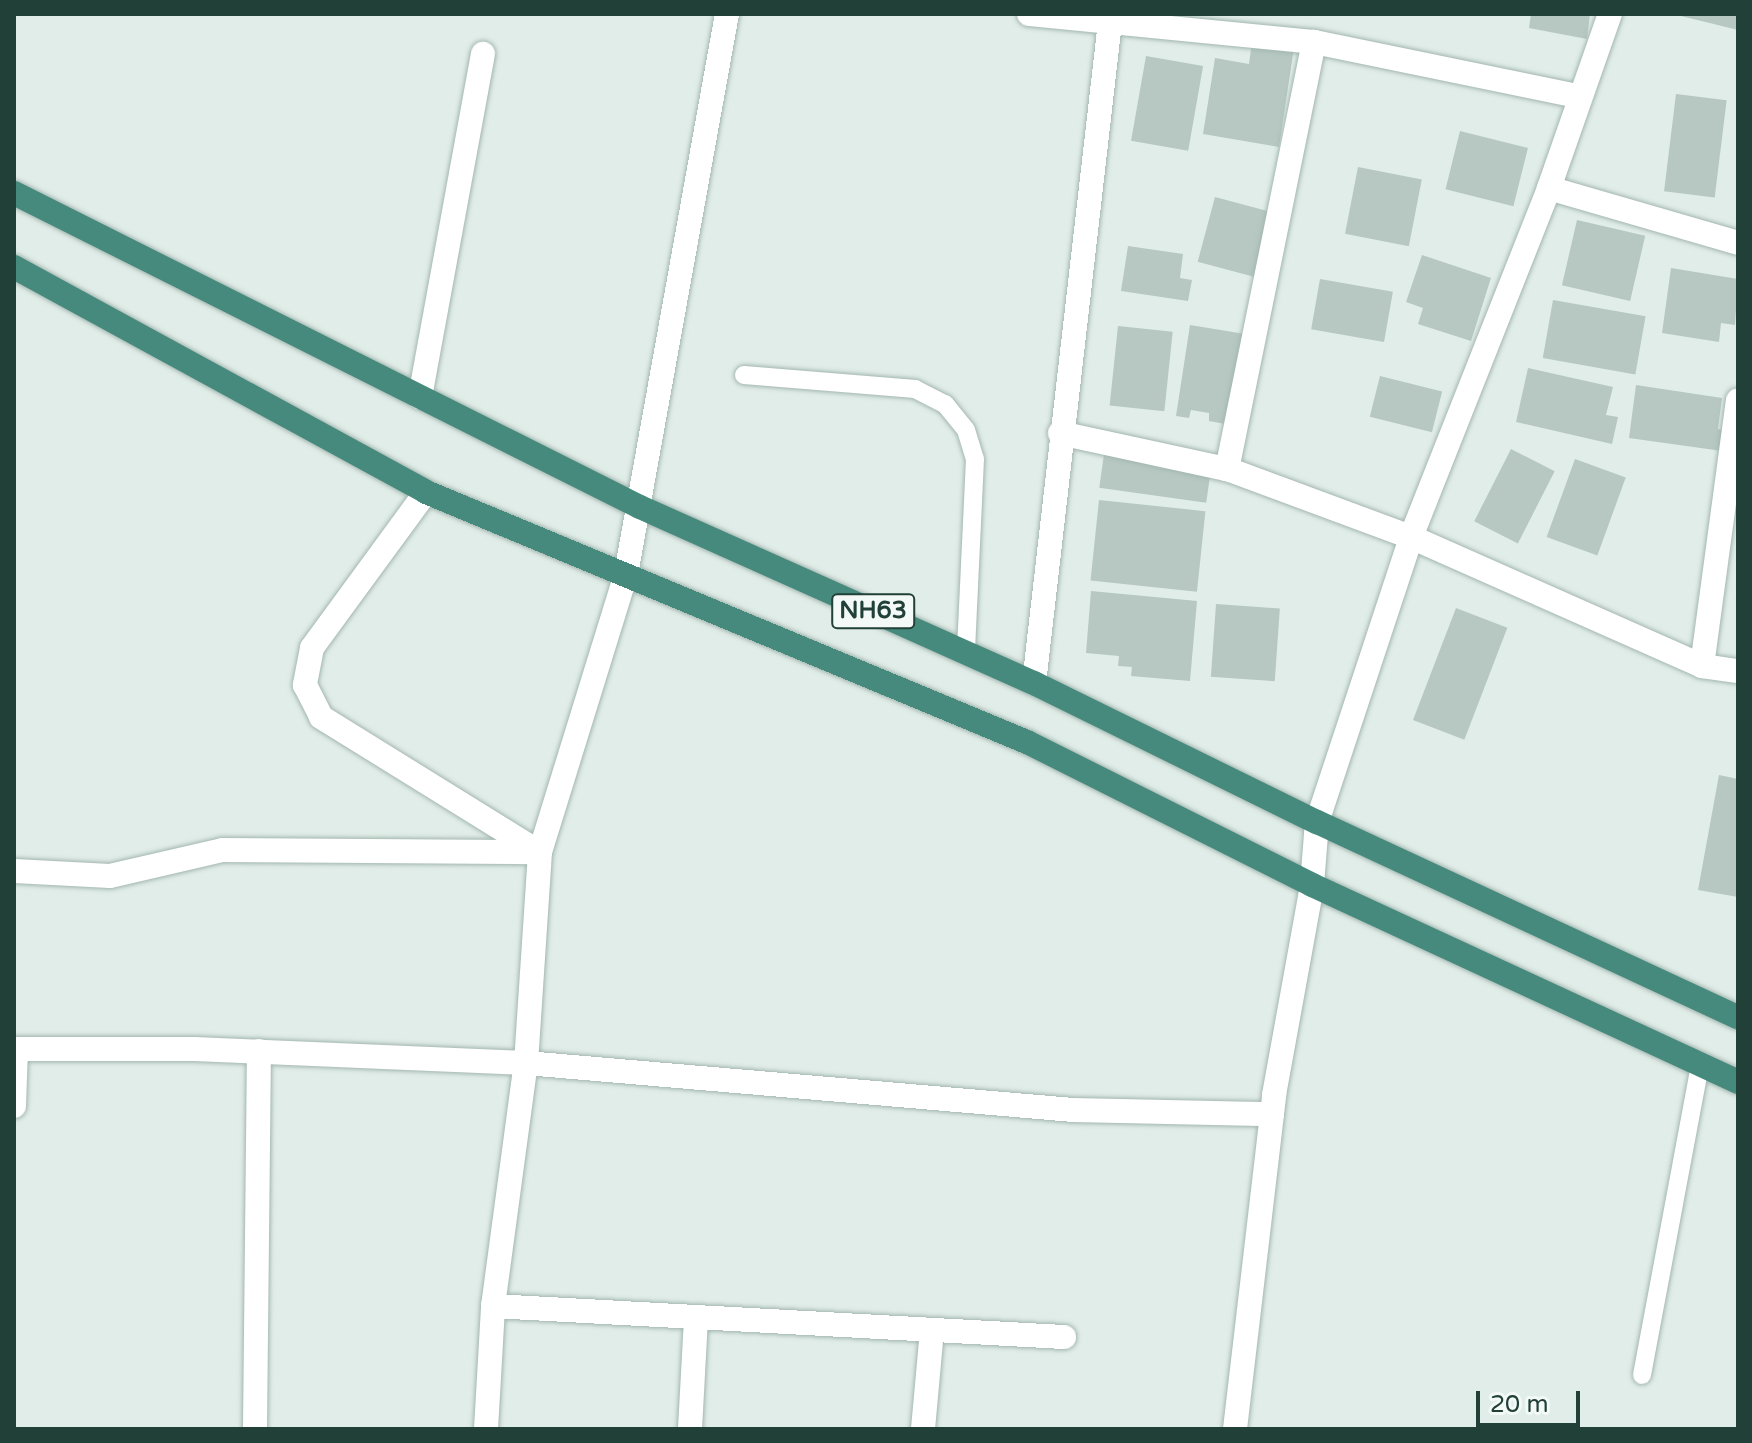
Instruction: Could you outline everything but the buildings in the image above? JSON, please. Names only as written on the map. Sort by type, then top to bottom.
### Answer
[{"type":"highway","name":"NH63","points":[[14,193],[640,507],[1034,683],[1317,822],[1738,1017]]},
{"type":"highway","name":"NH63","points":[[14,267],[426,492],[1027,742],[1312,885],[1738,1082]]},
{"type":"street","points":[[486,1429],[493,1306],[526,1063],[540,852],[555,789],[626,574],[727,14]]},
{"type":"street","points":[[1029,14],[1314,42],[1578,96]]},
{"type":"street","points":[[1235,1429],[1272,1114],[1312,885],[1317,822],[1411,537],[1549,188],[1578,96],[1610,14]]},
{"type":"street","points":[[1034,683],[1060,433],[1110,22]]},
{"type":"street","points":[[1227,469],[1314,42]]},
{"type":"street","points":[[420,397],[483,54]]},
{"type":"street","points":[[1549,188],[1738,243]]},
{"type":"street","points":[[1702,666],[1738,400]]},
{"type":"street","points":[[1060,433],[1227,469],[1411,537],[1702,666],[1738,671]]},
{"type":"street","points":[[426,492],[312,648],[305,685],[321,717],[540,852]]},
{"type":"street","points":[[14,871],[110,876],[223,850],[540,852]]},
{"type":"street","points":[[14,1106],[15,1050],[259,1051],[526,1063],[1073,1110],[1272,1114]]},
{"type":"street","points":[[255,1429],[259,1051]]},
{"type":"street","points":[[493,1306],[1064,1337]]},
{"type":"street","points":[[690,1429],[696,1318]]},
{"type":"street","points":[[923,1429],[932,1331]]},
{"type":"lane","points":[[744,375],[915,389],[945,404],[966,430],[975,459],[966,652]]},
{"type":"lane","points":[[1642,1375],[1700,1064]]}]
